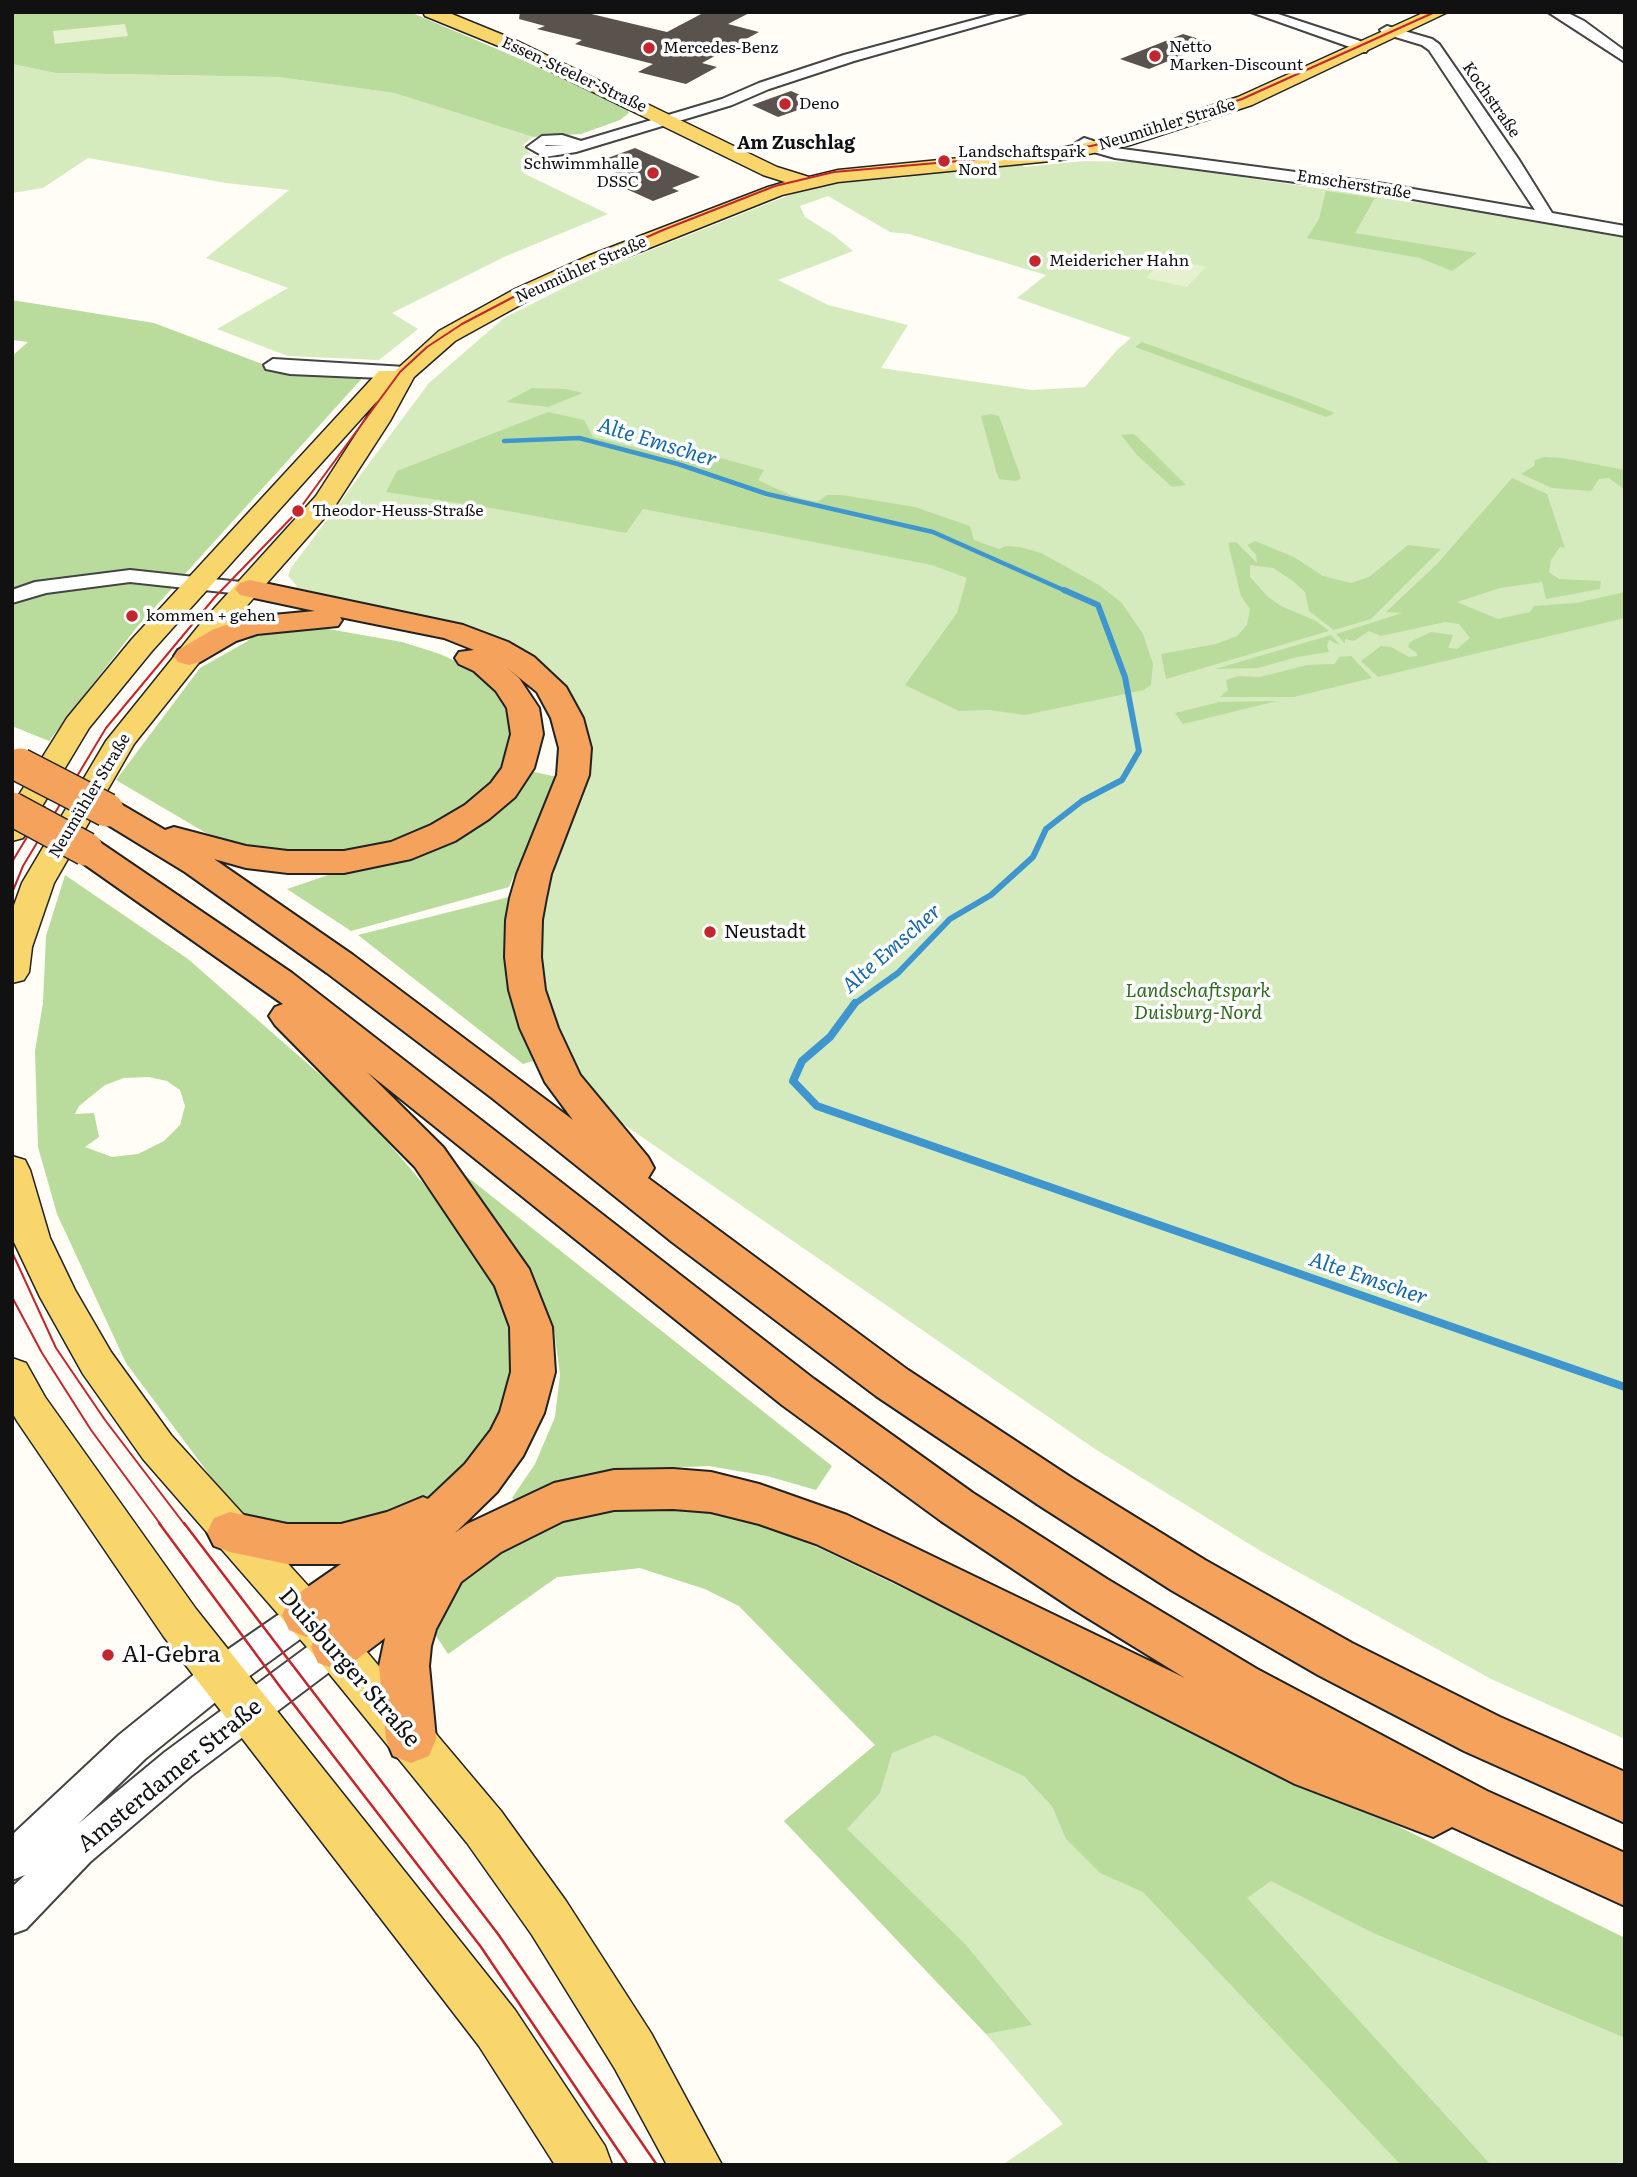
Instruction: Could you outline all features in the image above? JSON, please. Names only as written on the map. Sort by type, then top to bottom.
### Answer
[{"type":"highway","points":[[138,829],[246,857],[288,862],[344,862],[400,851],[443,833],[477,812],[503,790],[518,768],[527,734],[523,708],[508,685],[485,664],[447,648],[327,620],[244,595]]},
{"type":"highway","points":[[244,595],[452,631],[497,648],[523,664],[550,687],[567,718],[575,748],[574,762],[573,775],[534,874],[524,920],[523,957],[527,990],[539,1028],[564,1082],[687,1231]]},
{"type":"highway","points":[[189,656],[225,635],[252,626],[287,621],[327,620]]},
{"type":"highway","points":[[16,764],[107,810],[197,864],[293,931],[506,1088],[687,1231],[892,1383],[1056,1492],[1188,1575],[1359,1671],[1482,1734],[1625,1798]]},
{"type":"highway","points":[[12,809],[86,849],[187,916],[269,985],[798,1392],[957,1507],[1090,1594],[1240,1685],[1469,1809],[1625,1882]]},
{"type":"highway","points":[[269,985],[429,1157],[514,1281],[531,1327],[533,1372],[522,1413],[508,1443],[481,1478],[321,1631]]},
{"type":"highway","points":[[321,1631],[448,1563],[484,1538],[554,1503],[614,1490],[673,1489],[711,1492],[759,1504],[831,1530],[911,1566],[1313,1767],[1625,1882]]},
{"type":"highway","points":[[230,1532],[287,1545],[341,1544],[394,1530],[454,1503]]},
{"type":"highway","points":[[411,1739],[404,1666],[407,1646],[413,1623],[448,1563]]},
{"type":"main road","name":"Essen-Steeler-Straße","points":[[431,12],[507,43],[794,178]]},
{"type":"main road","name":"Neumühler Straße","points":[[1392,31],[1424,12]]},
{"type":"main road","name":"Neumühler Straße","points":[[12,831],[77,724],[194,587],[436,332],[514,291],[656,227],[752,190],[794,178],[1090,145],[1235,96],[1440,12]]},
{"type":"main road","name":"Neumühler Straße","points":[[14,960],[38,883],[121,741],[189,656],[326,501],[378,421],[398,372],[447,336],[523,294],[828,165],[892,158],[1090,145]]},
{"type":"main road","points":[[752,190],[759,161],[828,165]]},
{"type":"main road","name":"Duisburger Straße","points":[[12,1170],[31,1238],[59,1297],[97,1363],[157,1447],[321,1631],[484,1827],[549,1918],[633,2052],[696,2165]]},
{"type":"main road","points":[[12,1374],[31,1409],[234,1694],[497,2028],[586,2165]]},
{"type":"street","points":[[571,145],[727,102],[764,86],[849,58],[1020,12]]},
{"type":"street","points":[[1258,12],[1316,37],[1354,47]]},
{"type":"street","points":[[1555,12],[1579,24],[1625,58]]},
{"type":"street","name":"Kochstraße","points":[[1392,31],[1427,42],[1434,47],[1511,160],[1543,210],[1544,217]]},
{"type":"street","name":"Emscherstraße","points":[[1090,145],[1378,188],[1625,231]]},
{"type":"street","points":[[273,365],[398,372]]},
{"type":"street","points":[[12,598],[114,589],[194,587],[244,595]]},
{"type":"street","name":"Amsterdamer Straße","points":[[12,1861],[132,1747],[234,1694],[321,1631]]},
{"type":"street","name":"Amsterdamer Straße","points":[[12,1915],[77,1849],[178,1764],[234,1694]]},
{"type":"green space","points":[[12,12],[410,12],[537,66],[627,109],[629,113],[620,120],[581,134],[533,137],[394,93],[278,77],[55,73],[12,64]]},
{"type":"green space","points":[[125,24],[128,36],[55,44],[53,31]]},
{"type":"green space","points":[[12,64],[55,73],[278,77],[394,93],[533,137],[523,145],[531,155],[556,161],[523,173],[608,214],[504,257],[392,313],[418,329],[379,360],[288,356],[217,329],[288,288],[206,258],[289,190],[226,183],[88,158],[43,188],[12,193]]},
{"type":"green space","name":"Landschaftspark Duisburg-Nord","points":[[1085,161],[1138,162],[1468,210],[1625,238],[1625,1739],[1491,1679],[1264,1553],[1095,1449],[610,1115],[580,1076],[556,1028],[543,989],[541,917],[551,869],[588,749],[582,713],[558,683],[535,661],[294,589],[297,586],[288,576],[291,568],[429,383],[504,318],[593,273],[807,188],[838,181],[849,183],[847,181],[904,178],[911,174],[1024,163],[1023,167]],"holes":[[[828,196],[890,232],[909,234],[1046,275],[1017,298],[1131,338],[1085,387],[1032,390],[881,368],[908,325],[828,305],[778,280],[853,251],[805,217],[800,206]]]},
{"type":"green space","points":[[1326,191],[1375,198],[1355,233],[1477,253],[1452,271],[1420,258],[1307,238],[1319,219]]},
{"type":"green space","points":[[1165,258],[1206,267],[1187,287],[1146,278]]},
{"type":"green space","points":[[12,300],[154,323],[278,370],[366,374],[137,627],[49,741],[12,726],[12,356],[28,342],[12,340]]},
{"type":"green space","points":[[1142,342],[1335,413],[1326,417],[1135,347]]},
{"type":"green space","points":[[532,388],[566,389],[583,393],[548,407],[506,402]]},
{"type":"green space","points":[[548,412],[584,420],[593,437],[681,459],[702,453],[764,470],[758,480],[792,496],[817,502],[827,495],[842,495],[915,507],[970,526],[974,540],[999,549],[1006,546],[1020,547],[1041,553],[1099,585],[1122,603],[1143,634],[1153,664],[1151,685],[1144,690],[1025,715],[989,710],[959,711],[905,685],[957,613],[967,578],[932,565],[643,509],[626,533],[386,492],[397,471]]},
{"type":"green space","points":[[981,416],[999,416],[1021,478],[1016,481],[999,479],[996,471]]},
{"type":"green space","points":[[1134,434],[1186,485],[1172,487],[1137,455],[1121,435]]},
{"type":"green space","points":[[1544,457],[1625,470],[1625,490],[1609,478],[1599,479],[1591,491],[1552,488],[1521,474],[1534,466],[1535,460]]},
{"type":"green space","points":[[1512,478],[1547,494],[1565,548],[1560,547],[1551,560],[1549,572],[1559,579],[1601,581],[1600,589],[1546,599],[1542,582],[1500,588],[1457,602],[1498,619],[1530,612],[1534,606],[1576,603],[1625,592],[1625,618],[1378,677],[1361,661],[1381,646],[1391,647],[1409,657],[1417,656],[1417,653],[1408,647],[1410,642],[1431,632],[1453,635],[1448,648],[1457,649],[1470,638],[1459,624],[1445,622],[1381,636],[1369,631],[1354,641],[1345,639],[1345,644],[1336,634],[1402,613],[1386,612],[1438,563]]},
{"type":"green space","points":[[1255,541],[1294,557],[1323,576],[1351,583],[1369,577],[1408,545],[1441,549],[1371,619],[1334,630],[1309,611],[1305,592],[1293,581],[1273,568],[1250,565],[1250,577],[1268,597],[1281,606],[1316,621],[1329,631],[1166,679],[1161,654],[1216,644],[1237,636],[1247,625],[1250,609],[1241,596],[1228,543],[1236,542],[1257,563],[1256,555],[1247,545]]},
{"type":"green space","points":[[317,627],[402,642],[440,654],[476,671],[496,689],[509,712],[512,735],[510,751],[488,787],[469,805],[445,821],[398,840],[320,854],[279,852],[234,844],[206,833],[116,780],[200,668],[259,632]]},
{"type":"green space","points":[[1331,635],[1340,645],[1329,640],[1329,652],[1297,657],[1258,668],[1215,669]]},
{"type":"green space","points":[[1351,656],[1372,678],[1294,697],[1220,697],[1228,690],[1226,680],[1238,676],[1260,677],[1307,665],[1334,664],[1340,657]]},
{"type":"green space","points":[[1277,701],[1183,724],[1175,713],[1219,702]]},
{"type":"green space","points":[[530,771],[557,777],[509,887],[351,931],[287,889],[340,871],[374,864]]},
{"type":"green space","points":[[65,875],[188,959],[332,1085],[391,1146],[444,1208],[495,1283],[515,1334],[512,1405],[455,1481],[411,1510],[357,1530],[260,1528],[232,1505],[126,1363],[57,1214],[38,1147],[35,1051],[43,1003],[46,936]],"holes":[[[149,1077],[167,1081],[180,1090],[185,1106],[180,1125],[164,1141],[138,1154],[112,1157],[85,1147],[99,1137],[94,1113],[75,1114],[79,1106],[105,1085],[124,1078]]]},
{"type":"green space","points":[[509,897],[505,945],[512,995],[533,1061],[523,1064],[358,935]]},
{"type":"green space","points":[[465,1175],[832,1466],[816,1490],[767,1476],[709,1466],[640,1469],[579,1486],[522,1507],[512,1498],[535,1464],[555,1417],[560,1375],[554,1329],[530,1272]]},
{"type":"green space","points":[[635,1508],[700,1511],[752,1521],[821,1549],[1300,1778],[1625,1938],[1625,2038],[1375,1934],[1271,1881],[1247,1898],[1491,2165],[1401,2165],[1143,1892],[1100,1873],[1066,1839],[1052,1806],[1024,1776],[935,1735],[892,1753],[880,1793],[847,1829],[965,1944],[1032,2025],[986,2034],[784,1821],[875,1745],[739,1606],[705,1589],[640,1568],[557,1577],[448,1654],[427,1622],[455,1585],[528,1534],[580,1516]]},
{"type":"green space","points":[[580,1516],[1375,1934],[1625,2038],[1625,2165],[1002,2165],[1063,2124],[986,2034],[784,1821],[875,1745],[739,1606],[705,1589],[640,1568],[557,1577],[448,1654]]},
{"type":"building","name":"Mercedes-Benz","points":[[520,12],[583,12],[667,32],[705,12],[751,12],[728,24],[759,32],[702,63],[717,67],[686,84],[638,72],[653,64],[575,44],[582,40],[537,29],[545,26],[519,19]]},
{"type":"building","name":"Netto Marken-Discount","points":[[1183,34],[1212,43],[1149,69],[1120,59]]},
{"type":"building","name":"Deno","points":[[791,91],[818,103],[778,117],[752,105]]},
{"type":"building","name":"Schwimmhalle DSSC","points":[[635,148],[700,177],[672,188],[679,191],[653,201],[602,178],[626,168],[605,159]]},
{"type":"waterway","name":"Alte Emscher","points":[[504,441],[579,438],[678,464],[767,494],[933,532],[1068,592]]},
{"type":"waterway","name":"Alte Emscher","points":[[854,1004],[898,973],[950,919],[991,895],[1033,857],[1046,829],[1082,801],[1122,780],[1139,751],[1125,677],[1098,605],[1064,590]]},
{"type":"waterway","name":"Alte Emscher","points":[[854,1004],[830,1037],[802,1061],[793,1081],[817,1106],[1625,1387]]},
{"type":"tram line","points":[[12,893],[23,866],[106,728],[215,597],[298,511],[400,372],[427,347],[462,324],[521,293],[663,230],[775,186],[834,172],[1016,156],[1091,146],[1121,139],[1242,99],[1435,12]]},
{"type":"tram line","points":[[12,862],[45,807]]},
{"type":"tram line","points":[[12,1252],[56,1348],[105,1420],[185,1525]]},
{"type":"tram line","points":[[12,1297],[42,1353],[91,1430],[161,1525]]},
{"type":"tram line","points":[[159,1523],[281,1688],[481,1947],[628,2165]]},
{"type":"tram line","points":[[184,1523],[498,1934],[657,2165]]},
{"type":"place","name":"Mercedes-Benz","points":[[649,48]]},
{"type":"place","name":"Netto Marken-Discount","points":[[1155,56]]},
{"type":"place","name":"Deno","points":[[785,104]]},
{"type":"place","name":"Landschaftspark Nord","points":[[944,161]]},
{"type":"place","name":"Schwimmhalle DSSC","points":[[653,173]]},
{"type":"place","name":"Meidericher Hahn","points":[[1035,261]]},
{"type":"place","name":"Theodor-Heuss-Straße","points":[[298,511]]},
{"type":"place","name":"kommen + gehen","points":[[132,616]]},
{"type":"place","name":"Neustadt","points":[[710,932]]},
{"type":"place","name":"Al-Gebra","points":[[108,1655]]},
{"type":"district","name":"Am Zuschlag","points":[[796,144]]}]
